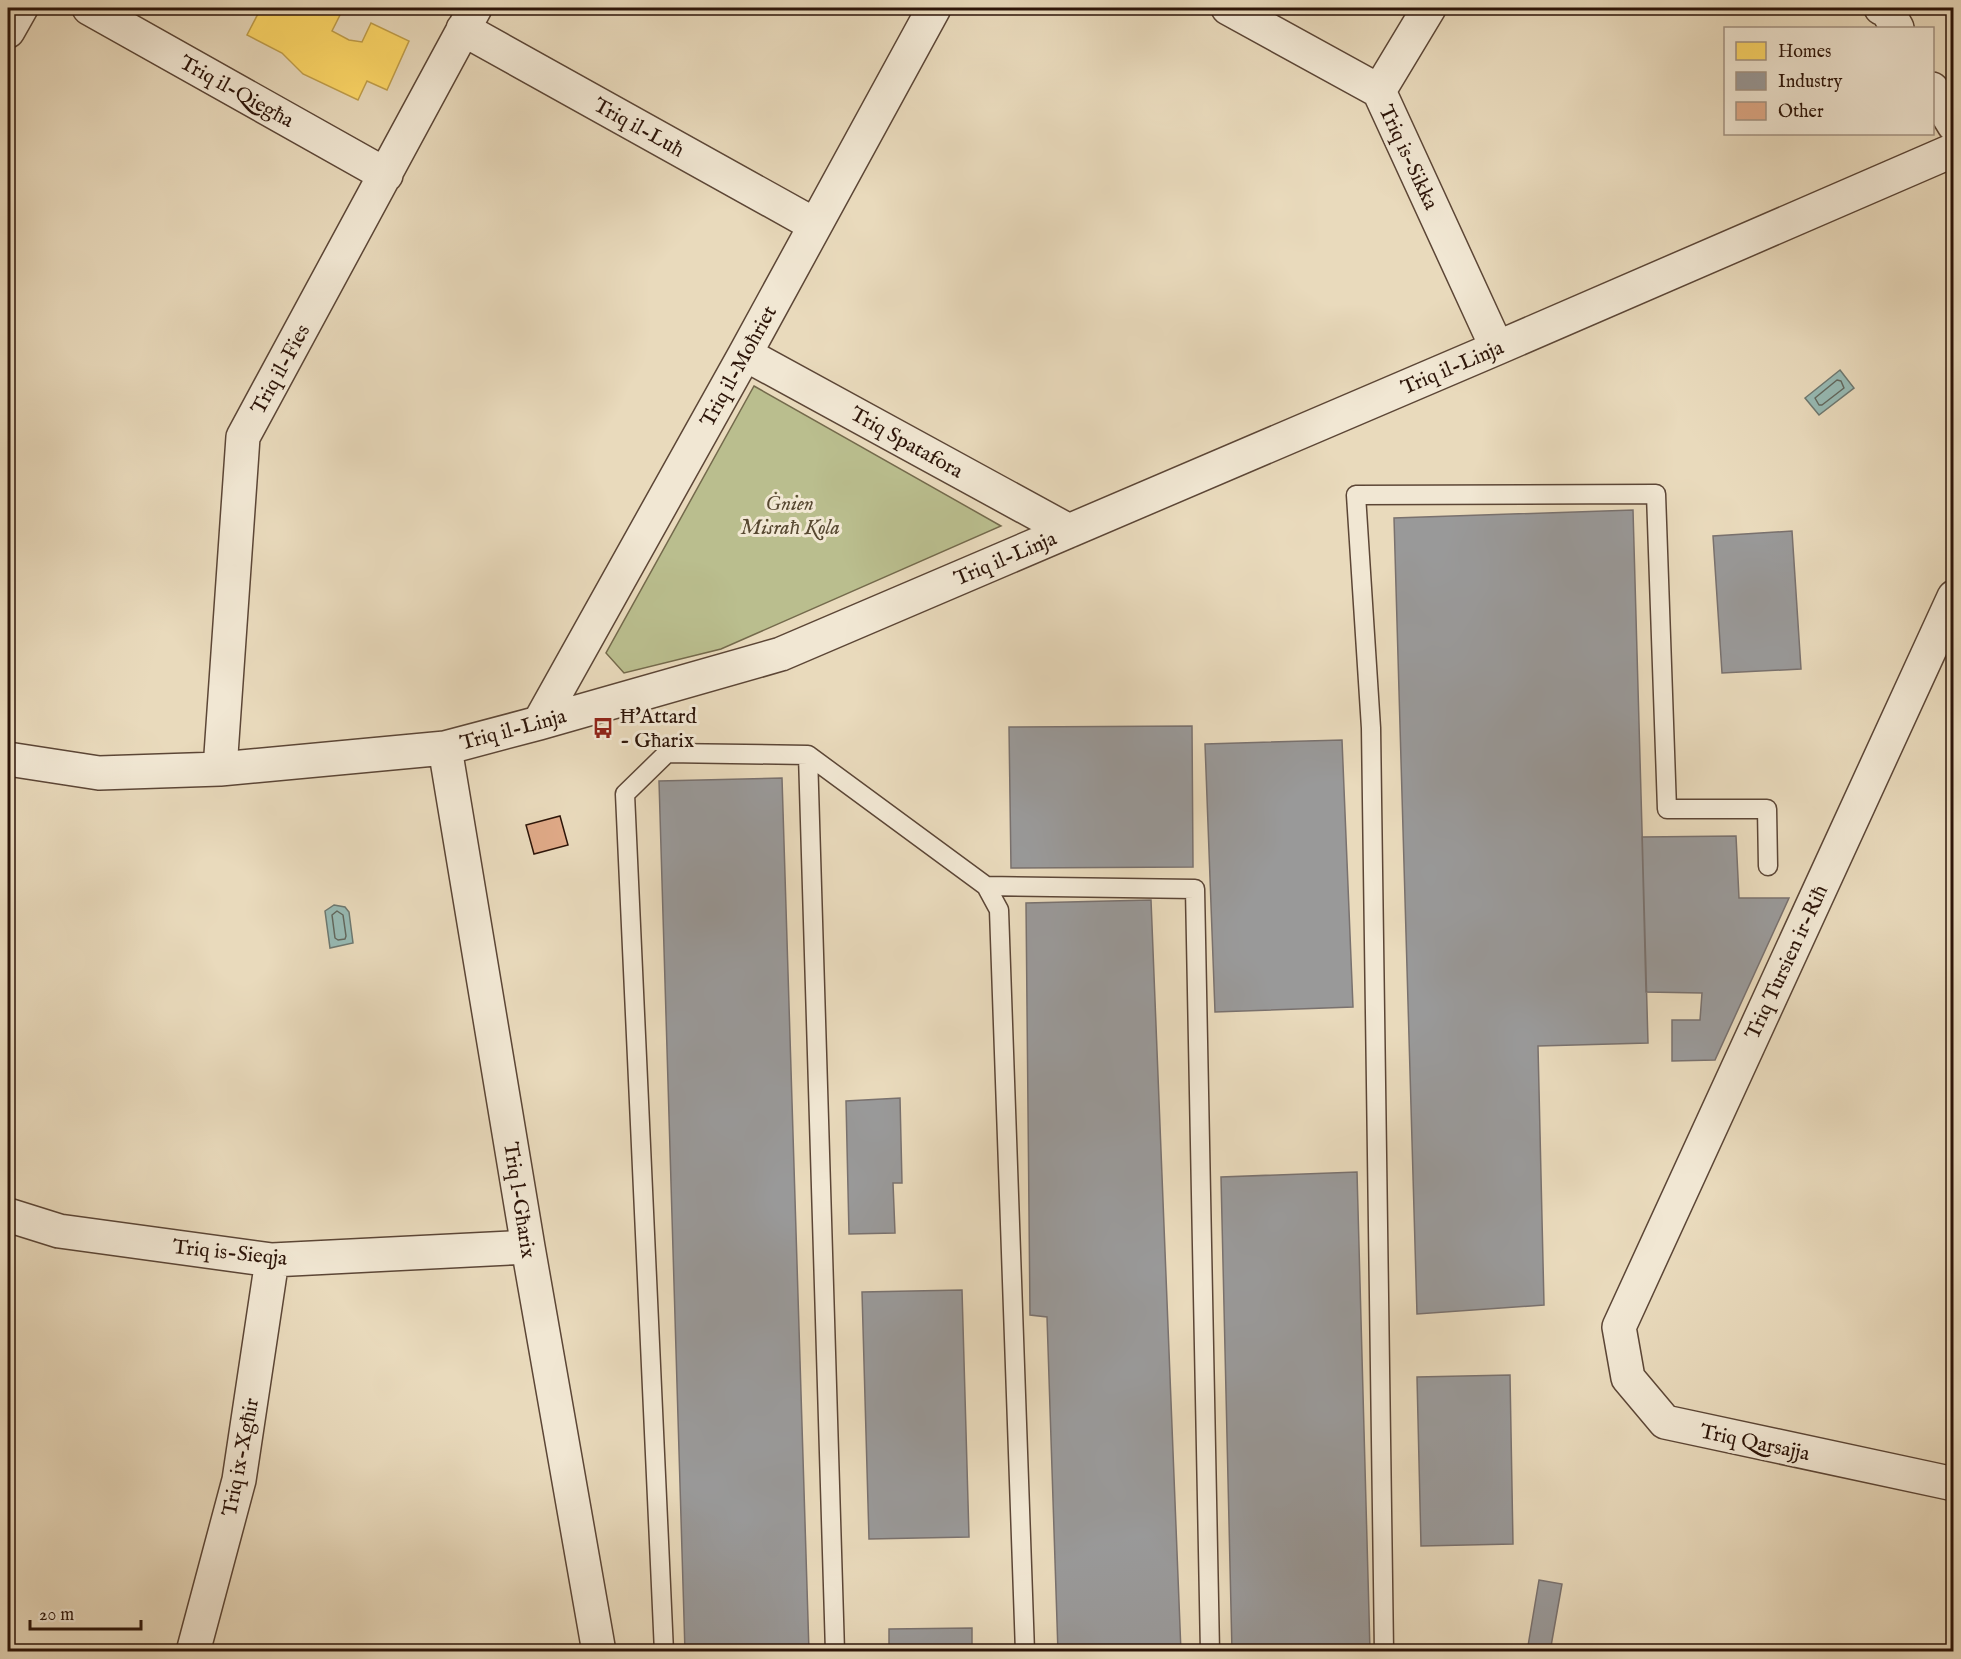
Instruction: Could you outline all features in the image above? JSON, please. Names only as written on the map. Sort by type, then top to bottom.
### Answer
[{"type":"street","points":[[8,31],[21,8]]},
{"type":"street","name":"Triq il-Qiegħa","points":[[89,8],[386,175]]},
{"type":"street","name":"Triq il-Moħriet","points":[[539,723],[745,354],[934,8]]},
{"type":"street","name":"Triq is-Sikka","points":[[1227,8],[1379,91],[1497,348]]},
{"type":"street","points":[[1379,91],[1429,8]]},
{"type":"street","points":[[1881,8],[1887,10],[1896,27]]},
{"type":"street","name":"Triq il-Fies","points":[[220,769],[243,436],[469,18]]},
{"type":"street","name":"Triq il-Luħ","points":[[469,18],[814,225]]},
{"type":"street","points":[[1934,92],[1953,125]]},
{"type":"street","name":"Triq il-Linja","points":[[8,759],[99,773],[220,769],[445,748],[781,654],[1953,150]]},
{"type":"street","name":"Triq Spatafora","points":[[745,354],[1069,531]]},
{"type":"street","name":"Triq Tursien ir-Riħ","points":[[1619,1327],[1953,597]]},
{"type":"street","name":"Triq l-Għarix","points":[[445,748],[528,1247],[599,1652]]},
{"type":"street","name":"Triq is-Sieqja","points":[[8,1215],[59,1231],[272,1260],[528,1247]]},
{"type":"street","name":"Triq ix-Xgħir","points":[[193,1652],[239,1480],[272,1260]]},
{"type":"street","name":"Triq Qarsajja","points":[[1619,1327],[1628,1378],[1665,1422],[1953,1484]]},
{"type":"lane","points":[[1384,1652],[1372,740],[1356,495],[1656,494],[1667,809],[1767,809],[1768,866]]},
{"type":"lane","points":[[664,1652],[625,794],[667,753],[808,754],[986,886],[999,910],[1025,1652]]},
{"type":"lane","points":[[808,754],[835,1652]]},
{"type":"lane","points":[[986,886],[1195,889],[1210,1652]]},
{"type":"green space","name":"Ġnien Misraħ Kola","points":[[754,386],[1001,526],[721,649],[624,673],[606,653]]},
{"type":"water","points":[[1840,370],[1854,388],[1819,415],[1805,398]]},
{"type":"water","points":[[334,905],[345,907],[349,912],[353,943],[330,948],[325,911]]},
{"type":"building: Homes","points":[[261,8],[330,8],[341,13],[332,31],[349,40],[362,42],[371,23],[409,41],[387,90],[367,81],[358,100],[303,74],[282,53],[247,35]]},
{"type":"building: Industry","points":[[1633,510],[1648,1043],[1538,1046],[1544,1305],[1417,1314],[1394,518]]},
{"type":"building: Industry","points":[[1792,531],[1801,669],[1722,673],[1713,536]]},
{"type":"building: Industry","points":[[1192,726],[1193,867],[1011,868],[1009,727]]},
{"type":"building: Industry","points":[[1342,740],[1353,1007],[1215,1012],[1205,744]]},
{"type":"building: Industry","points":[[782,778],[809,1652],[685,1652],[659,781]]},
{"type":"building: Industry","points":[[1736,836],[1739,898],[1789,898],[1715,1060],[1672,1061],[1672,1020],[1700,1020],[1702,993],[1646,992],[1642,837]]},
{"type":"building: Industry","points":[[1151,900],[1181,1652],[1058,1652],[1047,1317],[1030,1315],[1026,903]]},
{"type":"building: Industry","points":[[900,1098],[902,1183],[893,1183],[895,1233],[849,1234],[846,1101]]},
{"type":"building: Industry","points":[[1357,1172],[1370,1651],[1232,1652],[1221,1177]]},
{"type":"building: Industry","points":[[962,1290],[969,1537],[869,1539],[862,1292]]},
{"type":"building: Industry","points":[[1510,1375],[1513,1544],[1421,1546],[1417,1377]]},
{"type":"building: Industry","points":[[1539,1580],[1562,1584],[1550,1652],[1527,1652]]},
{"type":"building: Industry","points":[[972,1628],[972,1652],[889,1652],[889,1629]]},
{"type":"building: Other","points":[[560,816],[568,845],[534,854],[526,825]]},
{"type":"place","name":"Ħ'Attard - Għarix","points":[[603,728]]}]
